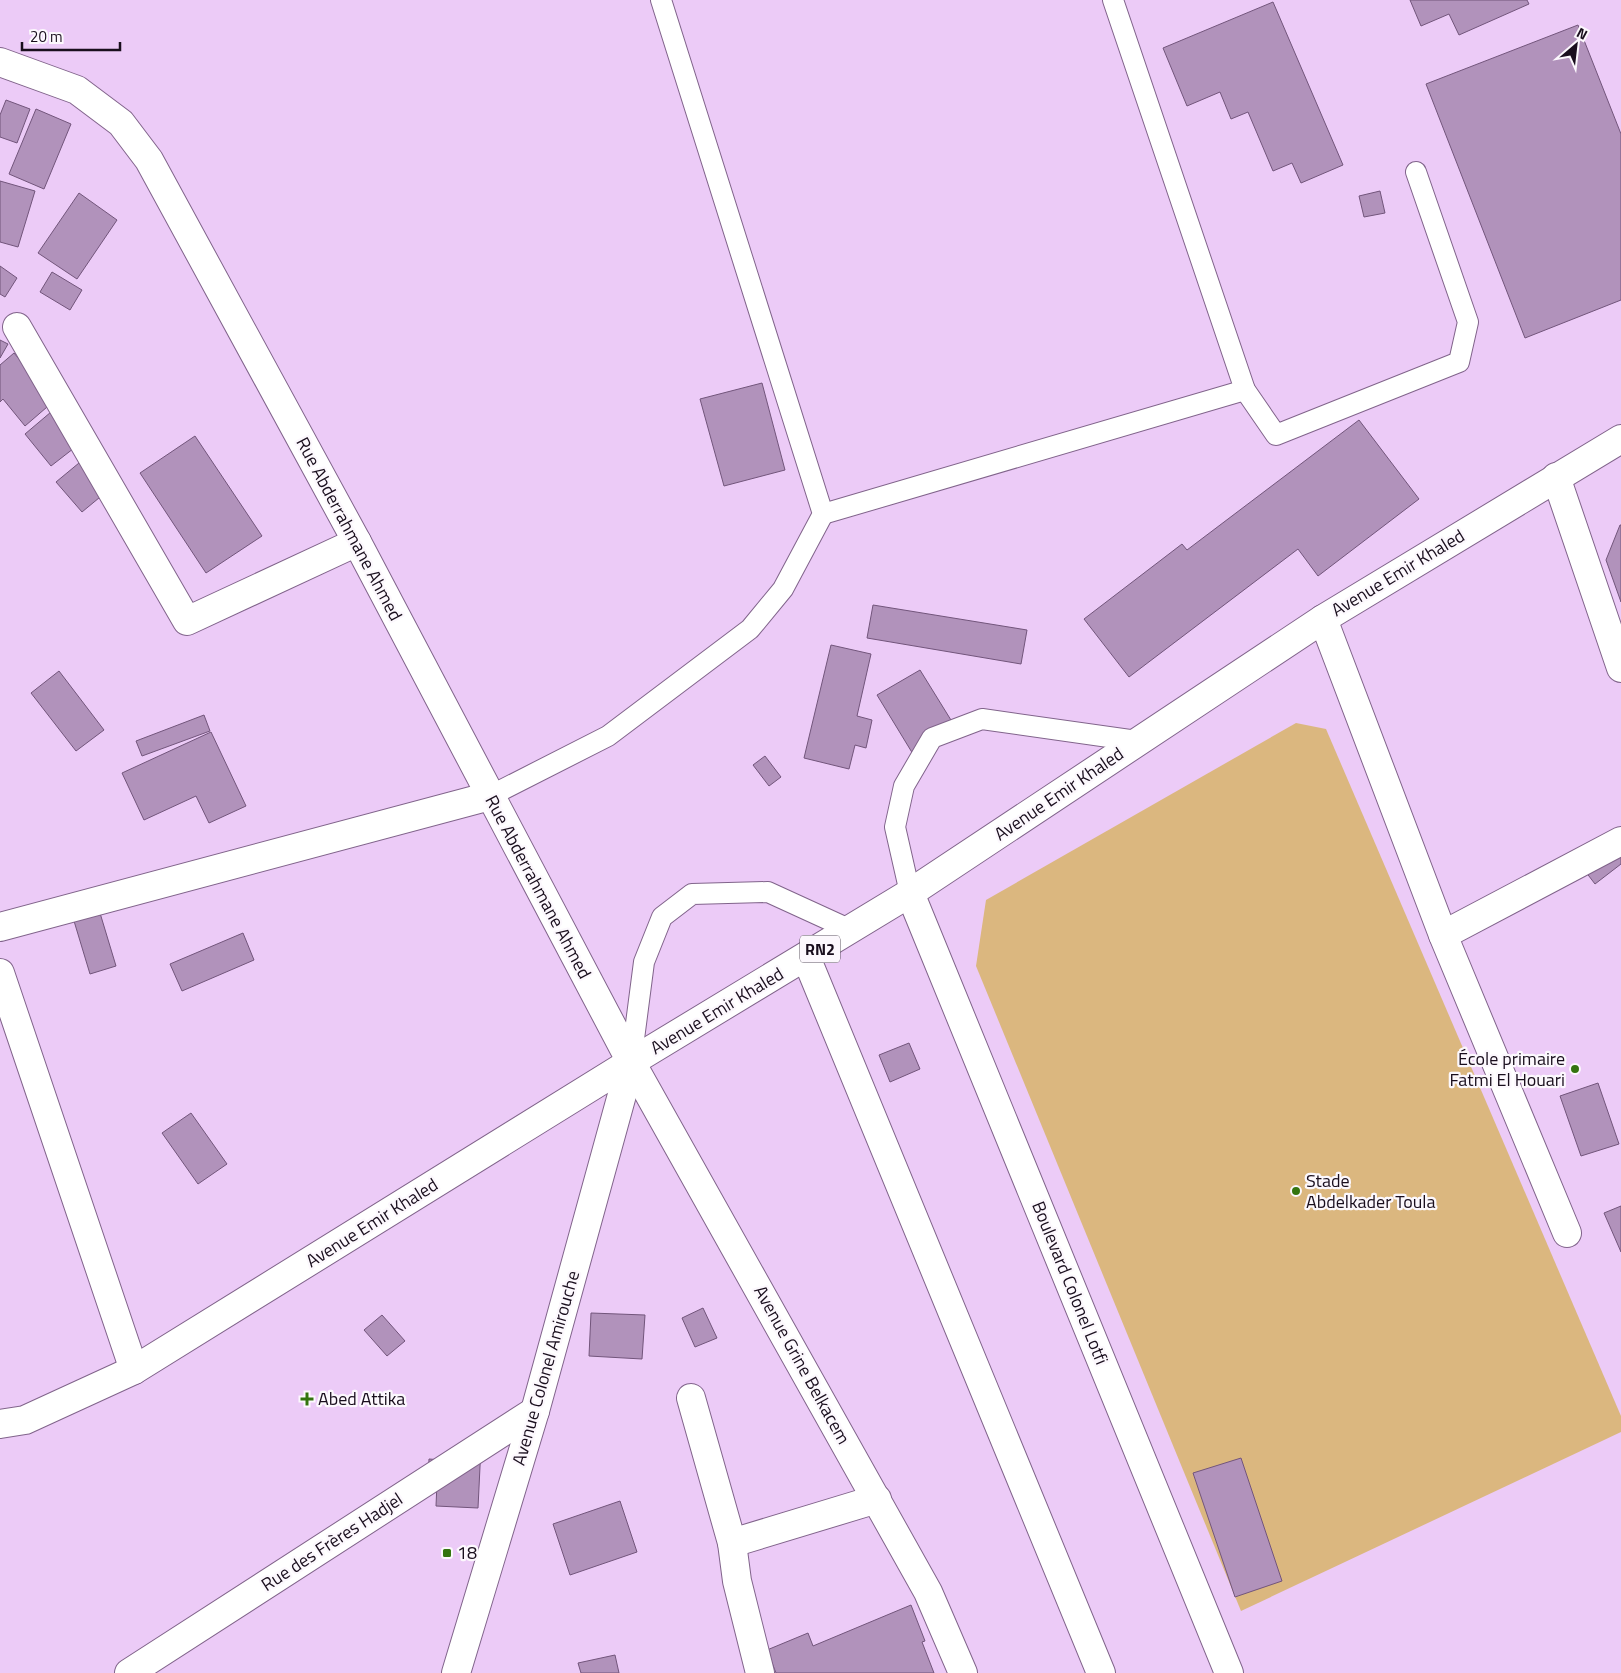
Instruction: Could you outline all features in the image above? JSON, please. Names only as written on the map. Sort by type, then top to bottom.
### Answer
[{"type":"main road","name":"Rue Abderrahmane Ahmed","points":[[0,62],[78,90],[121,123],[149,160],[357,542],[631,1062]]},
{"type":"main road","points":[[16,326],[186,621],[357,542]]},
{"type":"main road","name":"Avenue Emir Khaled","points":[[0,1424],[25,1420],[134,1370],[631,1062],[910,894],[1137,741],[1323,619],[1621,439]]},
{"type":"main road","points":[[1556,478],[1621,668]]},
{"type":"main road","points":[[1323,619],[1443,935],[1567,1233]]},
{"type":"main road","points":[[0,927],[490,796]]},
{"type":"main road","points":[[1443,935],[1621,841]]},
{"type":"main road","name":"Boulevard Colonel Lotfi","points":[[910,894],[1230,1673]]},
{"type":"main road","points":[[806,957],[1101,1673]]},
{"type":"main road","points":[[0,973],[134,1370]]},
{"type":"main road","name":"Avenue Colonel Amirouche","points":[[456,1673],[535,1412],[631,1062]]},
{"type":"main road","name":"Avenue Grine Belkacem","points":[[631,1062],[928,1592],[963,1673]]},
{"type":"main road","points":[[691,1398],[732,1542],[737,1580],[760,1673]]},
{"type":"main road","name":"Rue des Frères Hadjel","points":[[129,1673],[535,1412]]},
{"type":"main road","points":[[732,1542],[877,1499]]},
{"type":"lane","points":[[660,0],[823,514]]},
{"type":"lane","points":[[1113,0],[1244,390],[1276,434],[1459,362],[1468,322],[1416,172]]},
{"type":"lane","points":[[490,796],[608,736],[750,629],[783,589],[823,514],[1244,390]]},
{"type":"lane","points":[[910,894],[895,827],[904,786],[932,738],[982,719],[1137,741]]},
{"type":"lane","points":[[631,1062],[644,962],[662,916],[692,894],[768,892],[851,930]]},
{"type":"shaded area","name":"Stade Abdelkader Toula","points":[[1296,723],[1326,729],[1621,1416],[1621,1432],[1241,1611],[976,966],[986,900]]},
{"type":"building","points":[[1410,0],[1527,0],[1529,4],[1459,35],[1449,14],[1421,26]]},
{"type":"building","points":[[1273,2],[1343,165],[1301,183],[1292,163],[1273,171],[1248,112],[1231,119],[1220,92],[1187,106],[1163,48]]},
{"type":"building","points":[[1578,25],[1621,134],[1621,300],[1525,338],[1426,84]]},
{"type":"building","points":[[6,100],[30,109],[17,143],[0,137],[0,115]]},
{"type":"building","points":[[36,109],[71,124],[44,189],[9,174]]},
{"type":"building","points":[[0,181],[35,191],[18,247],[0,242]]},
{"type":"building","points":[[1380,191],[1385,213],[1364,217],[1359,196]]},
{"type":"building","points":[[79,193],[117,220],[77,279],[38,253]]},
{"type":"building","points":[[0,266],[17,278],[5,297],[0,294]]},
{"type":"building","points":[[52,272],[82,290],[70,310],[40,292]]},
{"type":"building","points":[[0,340],[8,344],[0,358]]},
{"type":"building","points":[[14,353],[54,401],[25,426],[3,399],[0,402],[0,365]]},
{"type":"building","points":[[762,383],[785,470],[724,486],[700,399]]},
{"type":"building","points":[[51,412],[78,445],[51,466],[25,434]]},
{"type":"building","points":[[1359,420],[1419,499],[1318,576],[1298,549],[1129,677],[1084,619],[1182,544],[1187,550]]},
{"type":"building","points":[[195,436],[262,536],[206,573],[140,473]]},
{"type":"building","points":[[85,458],[111,488],[82,512],[56,482]]},
{"type":"building","points":[[1621,525],[1621,602],[1606,560]]},
{"type":"building","points":[[873,605],[1027,630],[1021,664],[867,638]]},
{"type":"building","points":[[831,645],[871,654],[857,716],[872,720],[866,748],[855,745],[849,769],[804,758]]},
{"type":"building","points":[[920,670],[959,733],[916,759],[877,695]]},
{"type":"building","points":[[59,671],[104,730],[76,751],[31,693]]},
{"type":"building","points":[[204,715],[210,731],[142,756],[136,741]]},
{"type":"building","points":[[211,732],[246,806],[209,823],[196,796],[144,820],[122,773]]},
{"type":"building","points":[[765,756],[781,777],[769,786],[753,765]]},
{"type":"building","points":[[1621,829],[1621,864],[1595,884],[1579,863]]},
{"type":"building","points":[[100,913],[116,966],[90,974],[74,921]]},
{"type":"building","points":[[243,933],[254,960],[182,991],[170,964]]},
{"type":"building","points":[[909,1043],[920,1069],[890,1082],[879,1055]]},
{"type":"building","points":[[1598,1083],[1619,1144],[1581,1156],[1560,1096]]},
{"type":"building","points":[[191,1113],[227,1164],[198,1184],[162,1133]]},
{"type":"building","points":[[1621,1206],[1621,1252],[1604,1213]]},
{"type":"building","points":[[703,1308],[717,1338],[695,1347],[682,1318]]},
{"type":"building","points":[[591,1313],[645,1315],[642,1359],[589,1356]]},
{"type":"building","points":[[382,1315],[405,1341],[387,1356],[364,1330]]},
{"type":"building","points":[[457,1445],[481,1446],[478,1508],[436,1506],[437,1483],[428,1482],[429,1459],[456,1461]]},
{"type":"building","points":[[1241,1458],[1282,1581],[1235,1597],[1193,1473]]},
{"type":"building","points":[[620,1501],[637,1552],[570,1575],[553,1524]]},
{"type":"building","points":[[911,1605],[925,1641],[922,1642],[934,1673],[776,1673],[767,1650],[808,1633],[813,1646]]},
{"type":"building","points":[[615,1655],[619,1673],[581,1673],[578,1663]]},
{"type":"place","name":"École primaire Fatmi El Houari","points":[[1575,1069]]},
{"type":"place","name":"Stade Abdelkader Toula","points":[[1296,1191]]},
{"type":"place","name":"Abed Attika","points":[[307,1399]]},
{"type":"place","name":"18","points":[[447,1553]]}]
